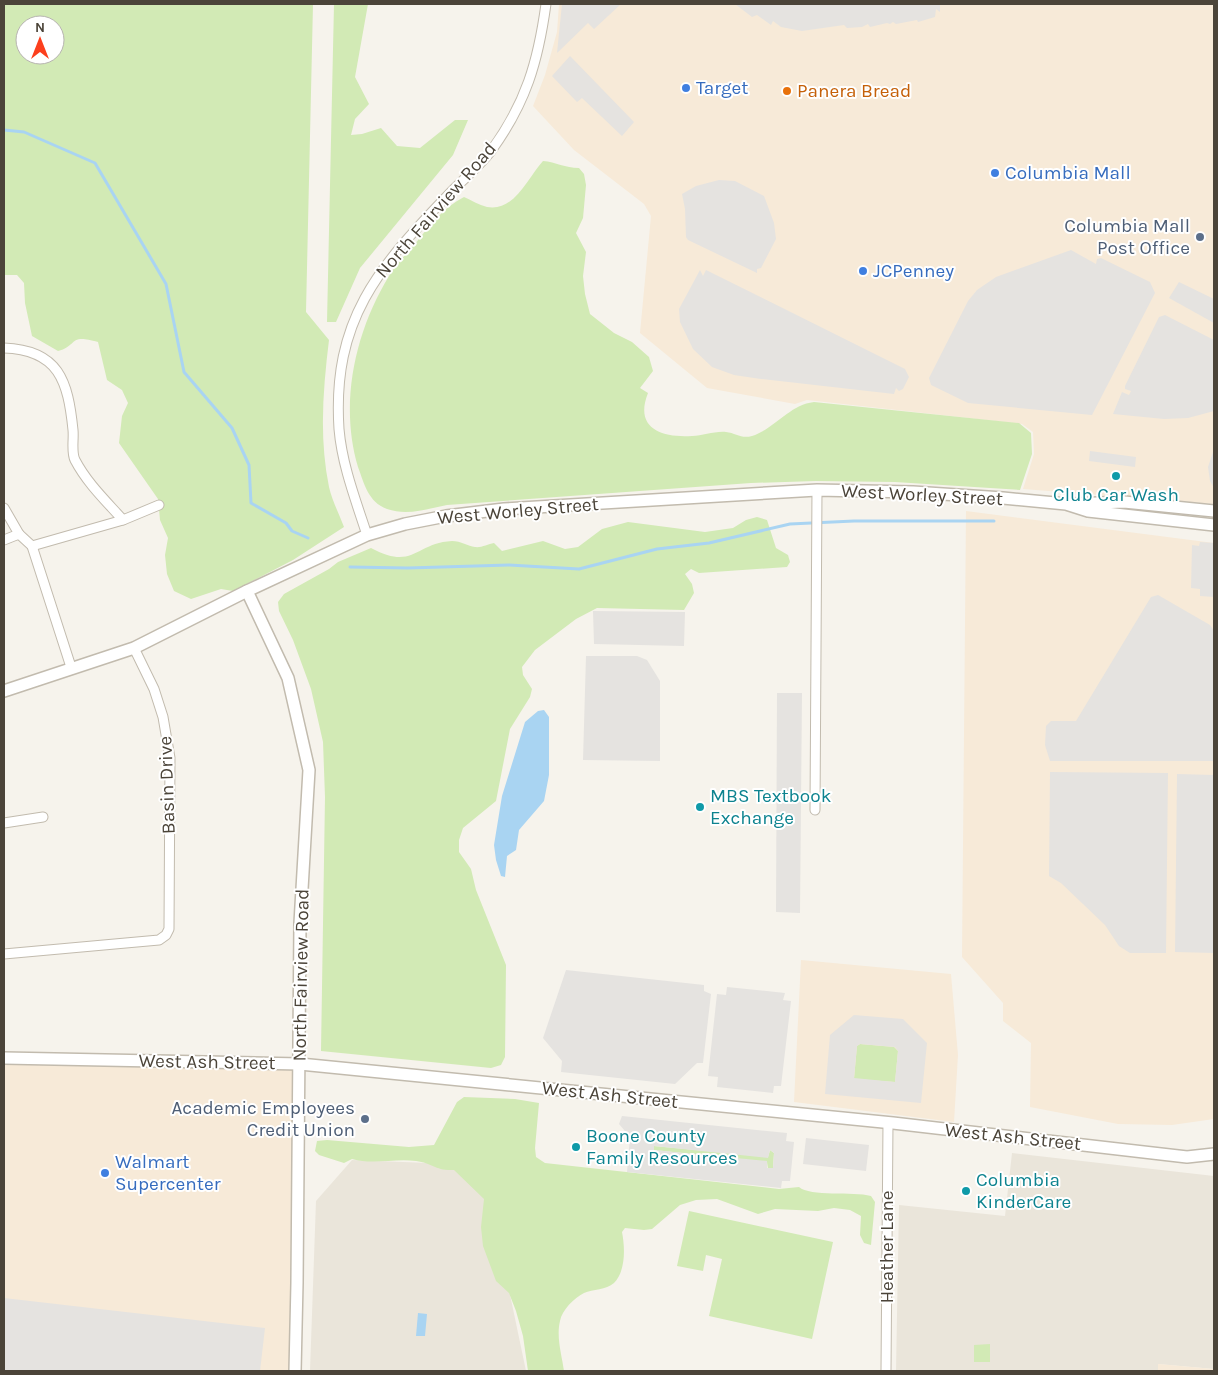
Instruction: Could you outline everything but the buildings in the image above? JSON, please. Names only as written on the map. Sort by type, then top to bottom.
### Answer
[{"type":"street","name":"North Fairview Road","points":[[367,535],[351,486],[339,429],[342,360],[351,329],[363,299],[381,270],[490,152],[520,103],[536,62],[546,4]]},
{"type":"street","points":[[4,348],[35,352],[54,366],[67,394],[74,458],[93,488],[123,520]]},
{"type":"street","name":"West Worley Street","points":[[4,691],[134,648],[367,535],[419,521],[504,509],[817,490],[912,492],[1066,504],[1124,502],[1214,511]]},
{"type":"street","points":[[815,810],[817,490]]},
{"type":"street","name":"West Worley Street","points":[[1066,504],[1088,511],[1214,525]]},
{"type":"street","points":[[32,546],[123,520],[159,505]]},
{"type":"street","points":[[4,508],[19,534],[32,546],[71,668]]},
{"type":"street","points":[[4,540],[19,534]]},
{"type":"street","name":"North Fairview Road","points":[[247,592],[288,678],[309,770],[300,923],[300,1064],[295,1371]]},
{"type":"street","name":"Basin Drive","points":[[4,954],[159,940],[166,935],[169,929],[170,758],[163,717],[154,689],[134,648]]},
{"type":"street","points":[[4,823],[43,817]]},
{"type":"street","name":"West Ash Street","points":[[4,1058],[300,1064],[888,1123],[1187,1157],[1214,1154]]},
{"type":"street","name":"Heather Lane","points":[[886,1371],[888,1123]]},
{"type":"shaded area","name":"Columbia Mall","points":[[559,4],[1214,4],[1214,504],[1023,489],[1034,454],[1033,432],[1022,424],[807,400],[795,404],[707,388],[640,333],[651,216],[644,204],[574,150],[533,106],[545,75],[557,32]]},
{"type":"shaded area","points":[[562,4],[621,4],[594,29],[588,23],[557,53]]},
{"type":"shaded area","points":[[735,4],[940,4],[940,12],[936,9],[935,17],[918,22],[917,20],[896,24],[893,22],[870,27],[868,24],[862,27],[847,28],[844,25],[802,31],[781,27],[773,21],[771,25],[757,15],[752,17]]},
{"type":"shaded area","points":[[570,56],[634,122],[622,136],[582,98],[577,102],[552,76]]},
{"type":"shaded area","points":[[719,180],[735,181],[764,196],[774,223],[776,239],[761,268],[757,269],[757,273],[688,240],[686,237],[685,209],[682,194],[696,186]]},
{"type":"shaded area","points":[[1071,250],[1096,264],[1097,259],[1101,258],[1150,282],[1155,293],[1092,415],[968,403],[931,385],[929,378],[968,301],[977,290],[996,277]]},
{"type":"shaded area","points":[[700,270],[703,276],[706,270],[905,369],[909,377],[903,389],[899,391],[896,388],[894,394],[761,379],[734,375],[712,367],[693,349],[680,322],[679,309]]},
{"type":"shaded area","points":[[1179,282],[1214,299],[1214,323],[1169,298]]},
{"type":"shaded area","points":[[1165,315],[1214,340],[1214,411],[1188,418],[1164,419],[1113,414],[1122,392],[1129,395],[1131,391],[1125,389],[1125,386],[1159,317]]},
{"type":"shaded area","points":[[1214,449],[1214,488],[1210,481],[1208,467]]},
{"type":"shaded area","points":[[1090,451],[1136,457],[1135,467],[1089,461]]},
{"type":"shaded area","points":[[966,511],[1214,543],[1214,1119],[1172,1125],[1118,1124],[1030,1107],[1031,1043],[1003,1021],[1003,1003],[962,957]]},
{"type":"shaded area","points":[[1200,542],[1214,543],[1214,597],[1200,596],[1200,589],[1191,588],[1192,545],[1199,546]]},
{"type":"shaded area","points":[[1158,595],[1210,625],[1214,631],[1214,761],[1050,761],[1045,745],[1046,726],[1051,721],[1076,721],[1151,597]]},
{"type":"shaded area","points":[[593,611],[685,612],[684,646],[594,644]]},
{"type":"shaded area","points":[[586,656],[637,656],[647,660],[660,681],[660,761],[583,760]]},
{"type":"shaded area","points":[[777,693],[802,693],[800,913],[776,912]]},
{"type":"shaded area","points":[[1050,772],[1168,773],[1166,953],[1130,953],[1119,946],[1105,925],[1061,883],[1049,876]]},
{"type":"shaded area","points":[[1177,774],[1214,775],[1214,953],[1175,952]]},
{"type":"shaded area","points":[[801,960],[951,974],[958,1055],[954,1122],[794,1102]]},
{"type":"shaded area","points":[[566,970],[704,985],[704,991],[711,994],[703,1063],[697,1063],[675,1084],[561,1072],[562,1061],[543,1038]]},
{"type":"shaded area","points":[[727,987],[785,993],[783,1000],[791,1001],[781,1086],[774,1086],[773,1093],[717,1087],[718,1077],[708,1076],[717,994],[726,995]]},
{"type":"shaded area","points":[[854,1015],[903,1019],[927,1043],[921,1103],[825,1094],[830,1035]],"holes":[[[860,1044],[895,1047],[898,1051],[895,1082],[854,1078],[857,1046]]]},
{"type":"shaded area","points":[[4,1058],[300,1064],[296,1315],[289,1371],[4,1371]]},
{"type":"shaded area","points":[[622,1116],[787,1133],[786,1141],[794,1142],[790,1181],[782,1181],[781,1188],[627,1172],[630,1137],[619,1124]],"holes":[[[654,1146],[768,1158],[770,1150],[774,1153],[773,1168],[767,1168],[767,1161],[654,1150]]]},
{"type":"shaded area","points":[[806,1138],[869,1145],[866,1171],[803,1164]]},
{"type":"shaded area","points":[[1012,1153],[1214,1176],[1214,1369],[1158,1364],[1158,1371],[896,1371],[899,1205],[1005,1216]]},
{"type":"shaded area","points":[[352,1160],[454,1164],[491,1204],[526,1371],[310,1371],[316,1201]]},
{"type":"shaded area","points":[[4,1298],[265,1328],[260,1371],[4,1371]]},
{"type":"shaded area","points":[[1158,1364],[1214,1369],[1214,1371],[1158,1371]]},
{"type":"green space","points":[[4,4],[313,4],[306,312],[329,340],[324,395],[324,450],[329,487],[344,527],[293,560],[233,591],[221,589],[191,599],[174,591],[167,574],[165,555],[168,538],[160,520],[158,499],[119,443],[122,416],[128,403],[122,390],[107,380],[98,342],[77,340],[58,351],[32,336],[25,303],[24,283],[17,275],[4,275]]},
{"type":"green space","points":[[334,4],[368,4],[355,77],[369,104],[355,119],[351,135],[362,134],[381,128],[397,146],[420,148],[455,120],[468,120],[453,155],[360,268],[336,322],[327,322]]},
{"type":"green space","points":[[543,161],[579,168],[584,174],[586,185],[583,218],[576,233],[586,252],[583,276],[590,314],[614,333],[632,342],[649,357],[653,371],[640,388],[648,393],[645,415],[648,423],[653,428],[661,433],[670,435],[696,436],[722,432],[748,437],[768,428],[797,407],[814,402],[1019,423],[1031,433],[1032,454],[1020,490],[895,482],[816,481],[751,483],[447,505],[410,512],[387,509],[375,502],[365,485],[352,443],[350,393],[359,344],[377,298],[397,264],[431,224],[450,206],[464,197],[487,207],[497,207],[505,204],[520,192]]},
{"type":"green space","points":[[757,517],[767,520],[776,548],[788,555],[790,562],[787,567],[699,573],[691,569],[685,574],[692,584],[694,593],[684,610],[597,608],[576,619],[535,650],[522,667],[523,675],[532,689],[530,697],[510,729],[496,801],[463,828],[459,840],[459,852],[471,869],[476,890],[506,965],[505,1057],[501,1065],[491,1068],[321,1051],[325,797],[323,742],[311,689],[293,640],[279,611],[278,602],[284,594],[338,562],[371,548],[397,557],[414,554],[430,546],[452,541],[477,547],[494,543],[502,551],[543,541],[565,549],[578,547],[602,529],[628,522],[705,532],[733,528],[746,520]]},
{"type":"green space","points":[[860,1044],[894,1047],[898,1051],[895,1082],[854,1079],[857,1046]]},
{"type":"green space","points":[[464,1097],[515,1099],[539,1103],[535,1148],[536,1157],[545,1163],[779,1189],[799,1187],[812,1192],[871,1196],[875,1202],[871,1245],[864,1243],[860,1235],[861,1216],[850,1210],[834,1208],[818,1211],[775,1209],[758,1214],[717,1199],[696,1200],[680,1205],[652,1229],[625,1228],[622,1232],[624,1259],[618,1278],[607,1287],[580,1295],[566,1309],[561,1317],[559,1327],[564,1371],[528,1371],[523,1336],[516,1311],[509,1293],[496,1281],[483,1246],[481,1227],[484,1199],[454,1170],[442,1169],[422,1162],[408,1160],[360,1161],[352,1159],[344,1163],[319,1155],[315,1151],[317,1141],[327,1140],[409,1147],[434,1145],[457,1102]]},
{"type":"green space","points":[[654,1146],[768,1157],[770,1150],[774,1153],[773,1168],[768,1169],[767,1162],[654,1150]]},
{"type":"green space","points":[[689,1211],[833,1242],[812,1339],[709,1316],[722,1259],[706,1255],[703,1271],[677,1266]]},
{"type":"green space","points":[[990,1344],[990,1362],[974,1362],[974,1345]]},
{"type":"water","points":[[544,710],[549,717],[549,775],[544,801],[519,830],[516,850],[507,856],[505,877],[501,876],[494,845],[502,796],[525,722],[538,711]]},
{"type":"water","points":[[418,1313],[427,1314],[425,1336],[416,1336]]},
{"type":"waterway","points":[[4,130],[24,132],[95,163],[166,284],[184,372],[232,428],[249,465],[251,503],[286,523],[292,531],[308,538]]},
{"type":"waterway","points":[[350,567],[408,568],[509,565],[579,569],[657,549],[709,543],[790,524],[854,521],[994,521]]},
{"type":"place","name":"Target","points":[[686,88]]},
{"type":"place","name":"Panera Bread","points":[[787,91]]},
{"type":"place","name":"Columbia Mall","points":[[995,173]]},
{"type":"place","name":"Columbia Mall Post Office","points":[[1200,237]]},
{"type":"place","name":"JCPenney","points":[[863,271]]},
{"type":"place","name":"Club Car Wash","points":[[1116,476]]},
{"type":"place","name":"MBS Textbook Exchange","points":[[700,807]]},
{"type":"place","name":"Academic Employees Credit Union","points":[[365,1119]]},
{"type":"place","name":"Boone County Family Resources","points":[[576,1147]]},
{"type":"place","name":"Walmart Supercenter","points":[[105,1173]]},
{"type":"place","name":"Columbia KinderCare","points":[[966,1191]]}]
